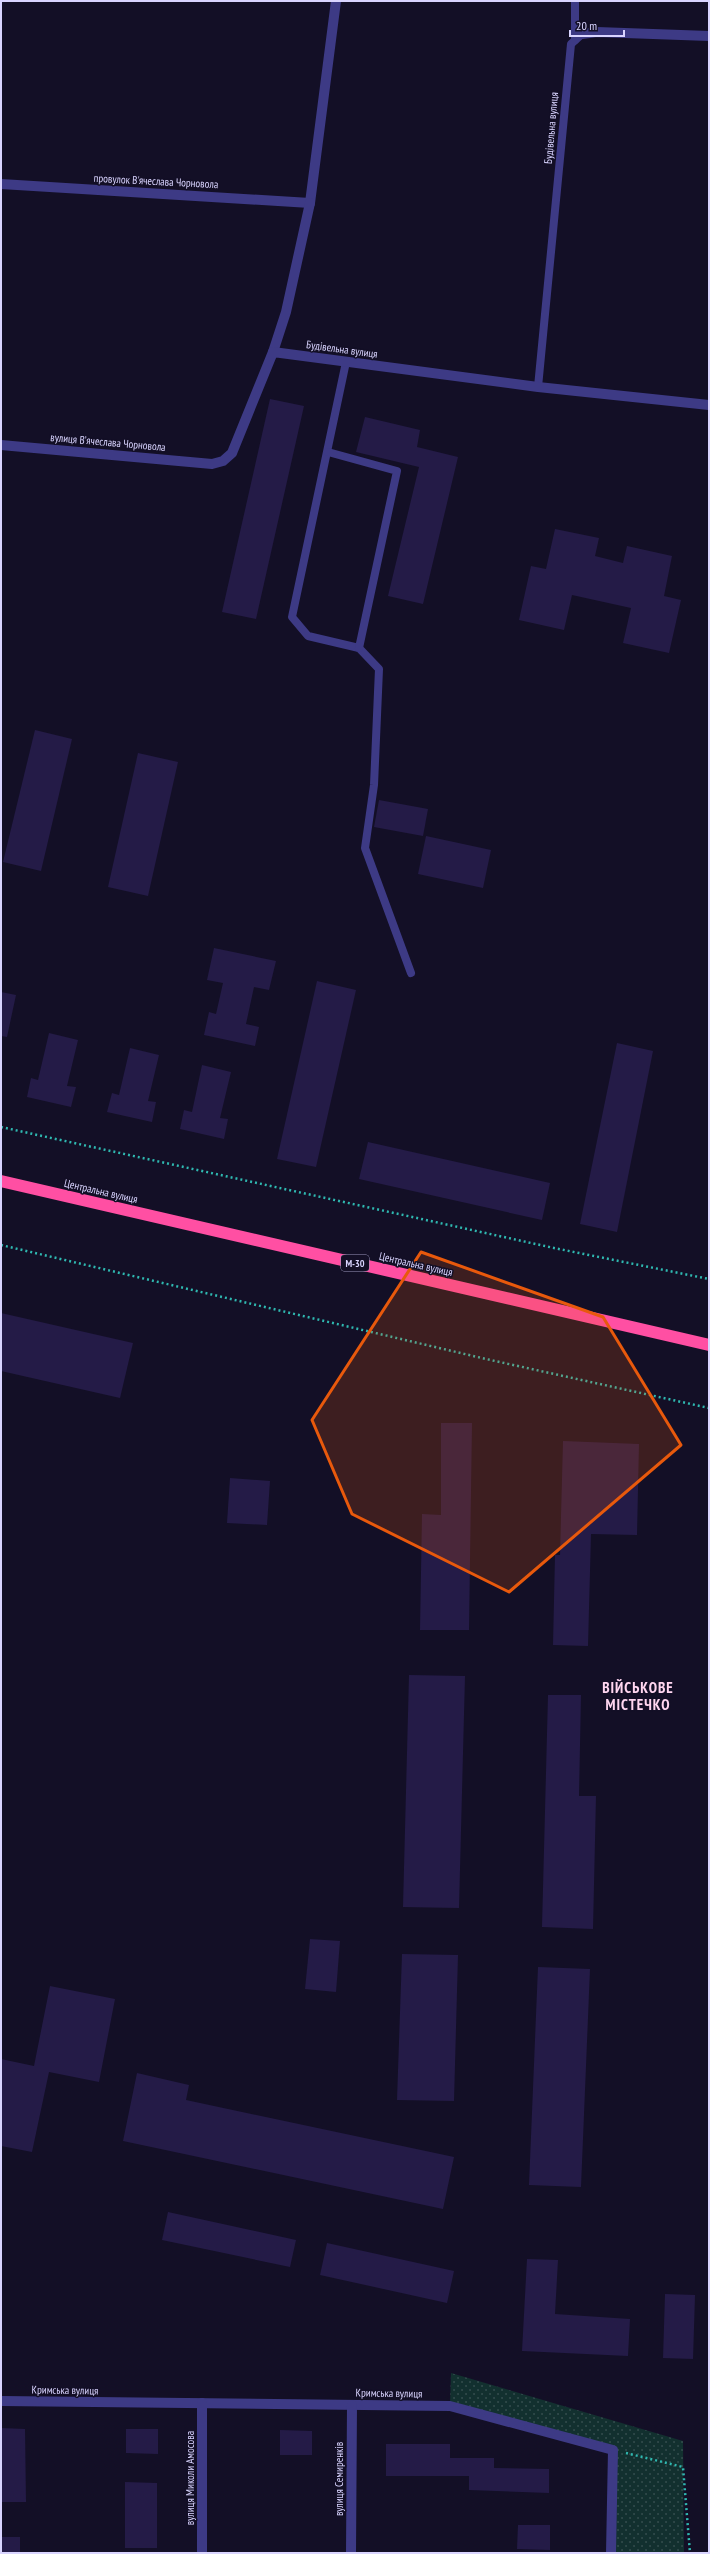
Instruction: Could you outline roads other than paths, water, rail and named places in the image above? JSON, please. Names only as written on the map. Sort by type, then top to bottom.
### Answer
[{"type":"highway","name":"Центральна вулиця","points":[[1,1181],[709,1345]]},
{"type":"street","points":[[273,352],[286,312],[310,203],[336,1]]},
{"type":"street","points":[[579,37],[597,32],[709,36]]},
{"type":"street","name":"провулок В'ячеслава Чорновола","points":[[1,184],[310,203]]},
{"type":"street","name":"Будівельна вулиця","points":[[273,352],[538,387],[709,405]]},
{"type":"street","name":"вулиця Вʼячеслава Чорновола","points":[[1,446],[212,464],[223,461],[232,453],[273,352]]},
{"type":"street","name":"Кримська вулиця","points":[[1,2401],[450,2406],[613,2450],[611,2553]]},
{"type":"street","name":"вулиця Миколи Амосова","points":[[202,2403],[202,2553]]},
{"type":"street","name":"вулиця Семиренків","points":[[351,2553],[352,2405]]},
{"type":"lane","name":"Будівельна вулиця","points":[[538,387],[571,44],[579,37],[575,1]]},
{"type":"lane","points":[[346,362],[292,617],[308,636],[359,648],[378,669],[374,785],[365,848],[411,973]]},
{"type":"lane","points":[[328,452],[397,471],[359,648]]},
{"type":"district","name":"ВІЙСЬКОВЕ МІСТЕЧКО","points":[[638,1696]]}]
